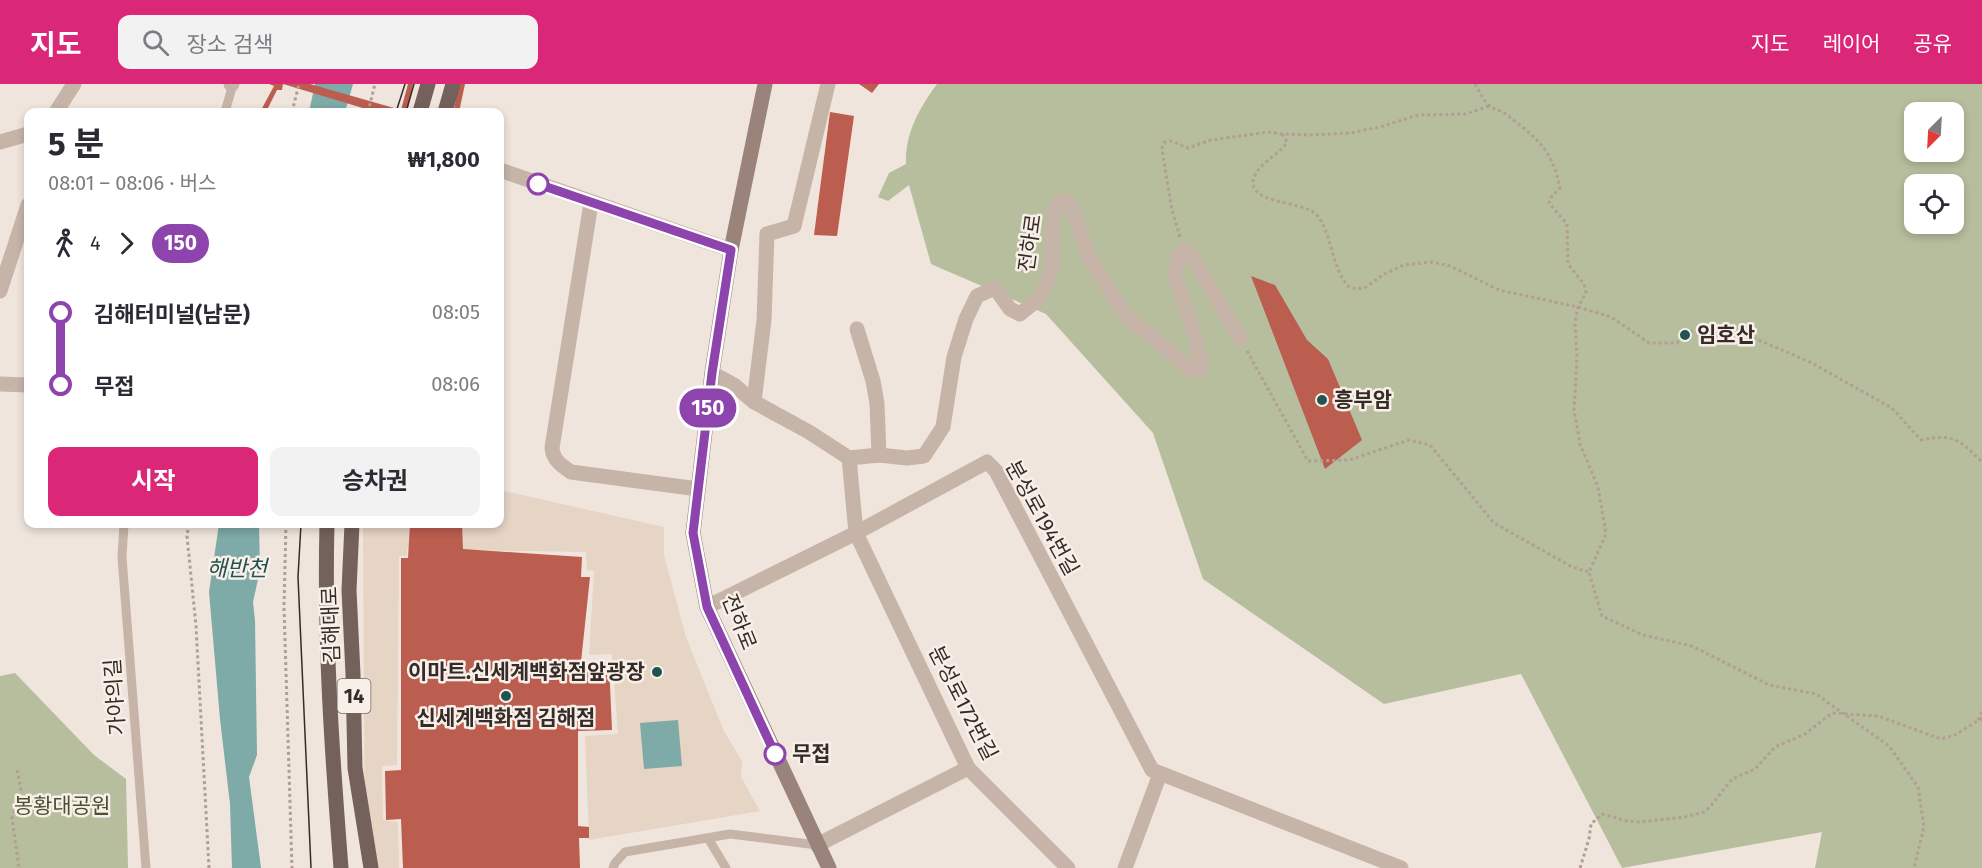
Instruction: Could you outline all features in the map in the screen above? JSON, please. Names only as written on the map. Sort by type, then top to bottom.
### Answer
[{"type":"main road","points":[[421,108],[428,84]]},
{"type":"main road","points":[[447,108],[453,84]]},
{"type":"main road","name":"전하로","points":[[765,84],[731,250],[712,373],[693,533],[707,607],[829,868]]},
{"type":"main road","name":"김해대로","points":[[327,528],[325,598],[332,758],[341,868]]},
{"type":"main road","name":"김해대로","points":[[352,528],[349,590],[354,674],[355,768],[370,868]]},
{"type":"street","points":[[59,108],[74,84]]},
{"type":"street","points":[[754,402],[764,320],[767,234],[794,226],[828,84]]},
{"type":"street","points":[[0,142],[24,135]]},
{"type":"street","points":[[504,171],[731,250]]},
{"type":"street","name":"전하로","points":[[849,458],[879,455],[907,458],[924,456],[943,427],[954,357],[966,320],[977,296],[994,288],[1010,309],[1020,314],[1041,297],[1052,267],[1053,216],[1058,203],[1066,201],[1075,215],[1089,257],[1125,315],[1193,371],[1201,369],[1196,339],[1175,275],[1179,257],[1184,250]]},
{"type":"street","points":[[591,203],[552,448],[553,455],[571,472],[698,489]]},
{"type":"street","points":[[0,291],[24,217]]},
{"type":"street","points":[[1184,250],[1190,254],[1240,338]]},
{"type":"street","points":[[857,328],[873,381],[877,403],[879,455]]},
{"type":"street","points":[[712,373],[734,385],[754,402],[784,417],[849,458],[856,533]]},
{"type":"street","points":[[0,384],[24,385]]},
{"type":"street","name":"분성로194번길","points":[[707,607],[856,533],[987,462],[996,471],[1152,770],[1160,774]]},
{"type":"street","name":"분성로172번길","points":[[856,533],[968,768],[1068,868]]},
{"type":"street","points":[[817,844],[968,768]]},
{"type":"street","points":[[1125,868],[1160,774],[1401,868]]},
{"type":"lane","points":[[226,108],[232,84]]},
{"type":"lane","name":"가야의길","points":[[124,528],[122,557],[146,868]]},
{"type":"lane","points":[[613,868],[625,852],[730,834],[817,844]]},
{"type":"lane","points":[[708,838],[726,868]]},
{"type":"path","points":[[293,108],[299,84]]},
{"type":"path","points":[[369,108],[375,84]]},
{"type":"path","points":[[1475,84],[1489,106]]},
{"type":"path","points":[[1184,250],[1172,210],[1163,156],[1164,143],[1168,141],[1188,148],[1211,140],[1269,132],[1282,135],[1350,133],[1369,130],[1418,115],[1466,114],[1489,106],[1501,110],[1515,124],[1527,129],[1552,159],[1560,188],[1551,197],[1549,203],[1567,224],[1568,264],[1584,284],[1586,294],[1578,307],[1575,322],[1577,359],[1574,410],[1580,444],[1598,487],[1606,534],[1589,572],[1602,616],[1643,635],[1692,646],[1769,685],[1816,694],[1888,746],[1918,787],[1924,826],[1914,868]]},
{"type":"path","points":[[1282,135],[1287,142],[1255,175],[1255,190],[1263,197],[1303,207],[1316,214],[1341,275],[1349,287],[1357,289],[1366,287],[1392,269],[1417,262],[1432,262],[1450,266],[1499,290],[1578,307],[1611,317],[1649,343],[1677,343],[1687,332],[1728,327],[1810,362],[1892,408],[1921,440],[1940,436],[1963,443],[1982,462]]},
{"type":"path","points":[[1240,338],[1308,461],[1349,460],[1409,440],[1430,445],[1494,523],[1572,567],[1589,572]]},
{"type":"path","points":[[188,528],[187,536],[196,626],[209,868]]},
{"type":"path","points":[[286,528],[284,607],[292,868]]},
{"type":"path","points":[[1580,868],[1589,840],[1591,824],[1602,814],[1639,822],[1685,817],[1704,812],[1732,779],[1755,769],[1775,747],[1805,734],[1832,713],[1878,716],[1941,739],[1955,735],[1980,719],[1982,712]]},
{"type":"path","points":[[17,770],[21,789],[12,818],[19,868]]},
{"type":"green space","points":[[937,84],[1982,84],[1982,868],[1815,868],[1822,832],[1622,868],[1521,674],[1384,704],[1203,579],[1153,433],[1046,314],[931,264],[909,185],[888,201],[878,197],[889,173],[906,164],[908,142],[919,112]]},
{"type":"green space","name":"봉황대공원","points":[[15,673],[94,755],[126,779],[128,868],[0,868],[0,676]]},
{"type":"shaded area","name":"이마트.신세계백화점앞광장","points":[[504,491],[664,527],[664,555],[686,637],[723,729],[742,761],[741,777],[760,811],[589,840],[585,736],[618,734],[612,654],[589,655],[594,571],[587,570],[586,552],[407,549],[407,556],[399,556],[397,765],[382,766],[383,820],[398,822],[399,868],[365,868],[363,528],[504,528]]},
{"type":"water","points":[[315,84],[353,84],[346,108],[310,108]]},
{"type":"water","name":"해반천","points":[[218,528],[259,528],[260,570],[253,602],[257,755],[249,777],[261,868],[232,868],[230,804],[209,592]]},
{"type":"water","points":[[678,720],[682,766],[644,769],[640,723]]},
{"type":"building","points":[[269,84],[283,84],[282,90],[277,90],[268,108],[262,108],[274,86]]},
{"type":"building","points":[[283,84],[310,84],[394,108],[363,108]]},
{"type":"building","points":[[408,84],[413,84],[408,108],[402,108]]},
{"type":"building","points":[[459,84],[465,84],[460,108],[454,108]]},
{"type":"building","points":[[859,84],[879,84],[872,93]]},
{"type":"building","points":[[830,112],[854,116],[837,236],[814,235]]},
{"type":"building","name":"흥부암","points":[[1251,276],[1275,285],[1307,340],[1328,359],[1362,440],[1325,469]]},
{"type":"building","name":"신세계백화점 김해점","points":[[410,528],[462,528],[463,549],[582,557],[581,577],[590,577],[581,662],[609,662],[612,730],[578,731],[578,826],[589,827],[589,838],[579,838],[580,868],[403,868],[401,819],[386,820],[385,771],[401,770],[401,558],[408,558]]},
{"type":"tram line","points":[[397,108],[405,84]]},
{"type":"tram line","points":[[407,108],[414,84]]},
{"type":"tram line","points":[[301,528],[298,577],[311,868]]},
{"type":"bus line","name":"150","points":[[538,184],[731,250],[712,373],[693,533],[707,607],[775,754]]},
{"type":"place","name":"임호산","points":[[1685,335]]},
{"type":"place","name":"흥부암","points":[[1322,400]]},
{"type":"place","name":"이마트.신세계백화점앞광장","points":[[657,672]]},
{"type":"place","name":"신세계백화점 김해점","points":[[506,696]]},
{"type":"place","name":"무접","points":[[775,754]]}]
